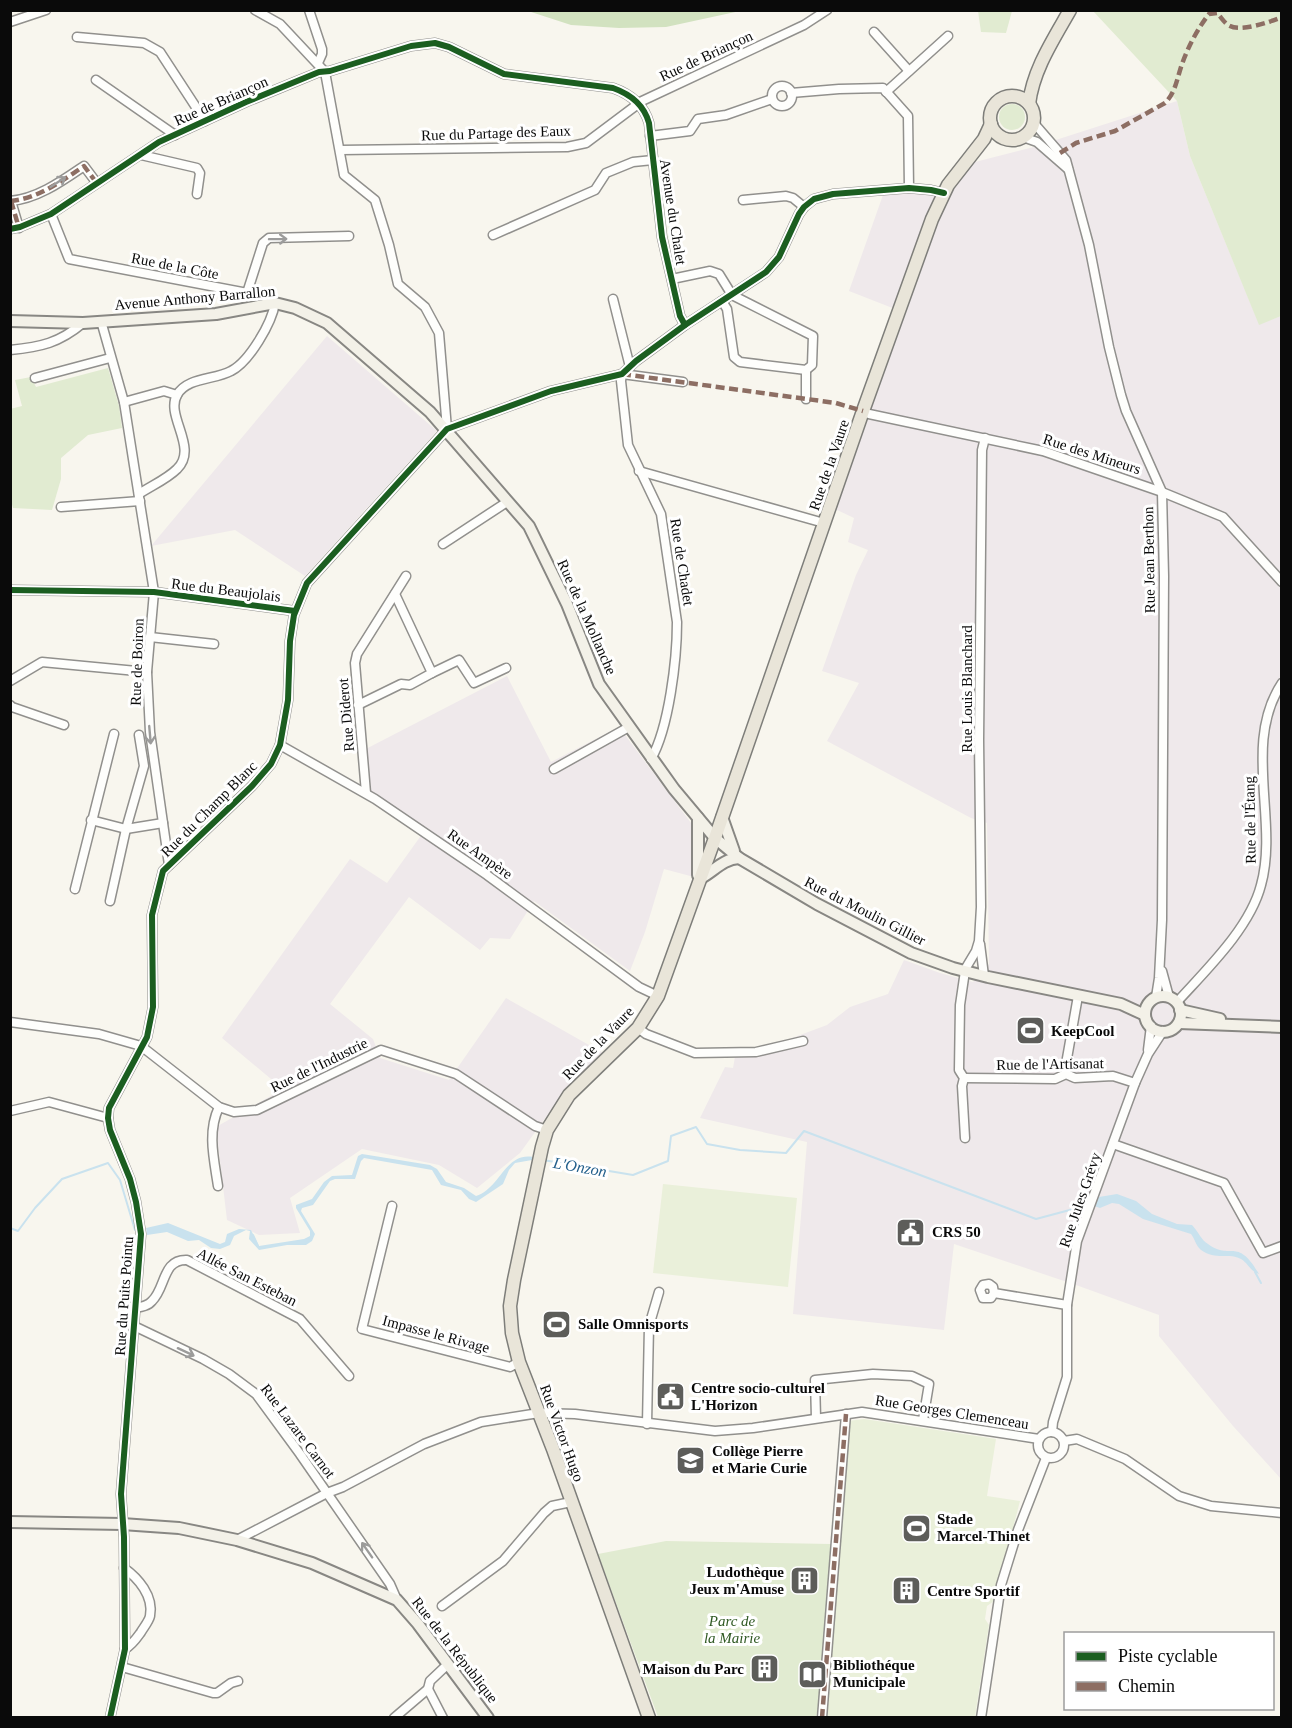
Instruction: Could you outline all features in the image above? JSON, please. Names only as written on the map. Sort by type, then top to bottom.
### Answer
[{"type":"main road","points":[[1029,104],[1022,98],[1013,96],[1001,98],[993,106],[991,124],[1003,138],[1013,140],[1023,137],[1030,130],[1033,122],[1029,104],[1031,89],[1039,67],[1070,10]]},
{"type":"main road","points":[[1013,96],[1039,67]]},
{"type":"main road","name":"Rue de la Vaure","points":[[542,1150],[547,1130],[569,1095],[638,1028],[658,996],[932,219],[944,193],[987,134],[991,124]]},
{"type":"main road","points":[[972,155],[1003,138]]},
{"type":"main road","name":"Avenue Anthony Barrallon","points":[[10,321],[83,323],[231,312],[274,303],[295,308],[327,323],[424,406],[447,429]]},
{"type":"main road","name":"Rue de la Mollanche","points":[[447,429],[472,462],[529,526],[567,604],[599,684],[651,759],[715,838]]},
{"type":"main road","points":[[699,882],[724,861],[737,856],[722,817]]},
{"type":"main road","name":"Rue de la Vaure","points":[[698,818],[699,882]]},
{"type":"main road","name":"Rue du Moulin Gillier","points":[[715,838],[737,856],[870,933],[911,953],[984,976],[1120,1005],[1149,1006]]},
{"type":"main road","points":[[1175,1003],[1179,1023]]},
{"type":"main road","points":[[1265,1026],[1175,1003],[1149,1006],[1151,1026],[1163,1031],[1170,1030],[1179,1023],[1281,1027]]},
{"type":"main road","name":"Rue Victor Hugo","points":[[542,1150],[510,1306],[513,1334],[519,1362],[649,1718]]},
{"type":"main road","name":"Rue de la République","points":[[10,1522],[122,1524],[179,1528],[237,1540],[312,1563],[397,1600],[418,1624],[488,1718]]},
{"type":"street","points":[[10,22],[46,10]]},
{"type":"street","points":[[255,10],[280,24],[325,72],[344,175],[375,200],[398,284],[425,307],[439,333],[447,429],[551,391],[622,374],[683,381]]},
{"type":"street","points":[[309,10],[322,49],[318,63]]},
{"type":"street","name":"Rue de Briançon","points":[[15,229],[51,214],[159,142],[246,102],[325,72],[411,46],[435,43],[449,47],[504,74],[613,88],[628,94],[639,104],[804,25],[827,10]]},
{"type":"street","points":[[874,32],[909,71]]},
{"type":"street","points":[[886,92],[948,36]]},
{"type":"street","points":[[77,37],[144,43],[160,52],[205,121]]},
{"type":"street","points":[[96,80],[175,135]]},
{"type":"street","points":[[772,99],[774,90],[780,86],[787,87],[791,93]]},
{"type":"street","points":[[791,93],[883,88],[908,116],[909,188]]},
{"type":"street","points":[[772,99],[779,105],[784,105],[788,103],[791,93]]},
{"type":"street","points":[[650,135],[690,131],[698,119],[726,115],[772,99]]},
{"type":"street","name":"Avenue du Chalet","points":[[639,104],[647,116],[663,237],[680,316],[685,325]]},
{"type":"street","name":"Rue du Partage des Eaux","points":[[341,150],[567,147],[586,143],[639,104]]},
{"type":"street","name":"Rue Jean Berthon","points":[[1033,122],[1066,160],[1089,245],[1109,347],[1124,403],[1162,492],[1164,576],[1160,965]]},
{"type":"street","points":[[1023,137],[1037,142],[1069,170]]},
{"type":"street","points":[[141,155],[197,168],[200,173],[197,194]]},
{"type":"street","points":[[493,235],[595,190],[606,173],[633,162],[653,160]]},
{"type":"street","points":[[15,229],[11,201],[23,200],[51,187],[84,166],[96,183]]},
{"type":"street","points":[[622,374],[685,325],[754,282],[773,264],[804,207],[814,199],[833,194],[909,188],[944,193]]},
{"type":"street","points":[[743,200],[786,196],[793,198],[804,207]]},
{"type":"street","name":"Rue de la Côte","points":[[51,214],[69,259],[263,296],[274,303]]},
{"type":"street","points":[[247,293],[263,243],[269,238],[303,239],[305,237],[309,239],[349,236]]},
{"type":"street","points":[[672,279],[715,272],[722,277],[732,295],[813,336],[812,365],[806,370],[740,362],[734,357],[727,309],[722,301]]},
{"type":"street","points":[[613,300],[630,367]]},
{"type":"street","points":[[61,507],[139,497],[179,468],[185,452],[182,433],[174,411],[177,395],[187,385],[230,371],[240,363],[267,328],[274,303]]},
{"type":"street","name":"Rue de Boiron","points":[[101,321],[124,402],[154,592],[147,672],[150,732],[169,865]]},
{"type":"street","points":[[10,350],[37,347],[67,337],[83,323]]},
{"type":"street","points":[[35,378],[110,358]]},
{"type":"street","points":[[806,370],[806,399]]},
{"type":"street","name":"Rue de Chadet","points":[[622,374],[628,445],[661,514],[677,622],[669,696],[660,740],[651,759]]},
{"type":"street","points":[[124,402],[164,391],[177,395]]},
{"type":"street","name":"Rue des Mineurs","points":[[863,411],[1043,451],[1162,492],[1223,517],[1281,582]]},
{"type":"street","name":"Rue du Champ Blanc","points":[[141,1046],[147,1037],[153,1006],[152,915],[163,871],[252,786],[271,764],[280,745],[288,700],[290,640],[295,611],[307,584],[447,429]]},
{"type":"street","name":"Rue Louis Blanchard","points":[[984,976],[979,941],[982,450],[985,438]]},
{"type":"street","points":[[639,471],[824,523]]},
{"type":"street","points":[[443,544],[507,502]]},
{"type":"street","name":"Rue Diderot","points":[[366,793],[355,663],[357,654],[405,576]]},
{"type":"street","name":"Rue du Beaujolais","points":[[10,590],[154,592],[295,611]]},
{"type":"street","points":[[394,594],[432,673]]},
{"type":"street","points":[[150,636],[214,644]]},
{"type":"street","points":[[358,705],[400,684],[410,685],[459,660],[474,683],[506,668]]},
{"type":"street","points":[[10,681],[42,662],[147,672]]},
{"type":"street","name":"Rue de l'Étang","points":[[1175,1003],[1230,940],[1253,907],[1262,885],[1266,846],[1262,759],[1270,708],[1281,684]]},
{"type":"street","points":[[10,705],[12,708],[64,725]]},
{"type":"street","points":[[554,770],[629,727]]},
{"type":"street","points":[[75,889],[114,734]]},
{"type":"street","points":[[110,901],[126,830],[144,766],[139,735]]},
{"type":"street","name":"Rue Ampère","points":[[280,745],[366,793],[487,875],[639,987],[658,996]]},
{"type":"street","points":[[91,820],[126,830],[164,823]]},
{"type":"street","name":"Rue Louis Blanchard","points":[[965,971],[979,941]]},
{"type":"street","points":[[1160,965],[1175,1003]]},
{"type":"street","points":[[1149,1006],[1160,965]]},
{"type":"street","points":[[965,971],[960,1005],[959,1070],[964,1078],[962,1086],[965,1138]]},
{"type":"street","points":[[1066,1074],[1078,996]]},
{"type":"street","points":[[10,1022],[99,1034],[141,1046],[219,1107],[213,1119],[211,1133],[218,1186]]},
{"type":"street","points":[[1148,1054],[1151,1026]]},
{"type":"street","points":[[638,1028],[646,1034],[695,1053],[756,1052],[803,1041]]},
{"type":"street","points":[[1148,1054],[1163,1031]]},
{"type":"street","points":[[10,1111],[49,1102],[108,1118],[109,1108],[141,1046]]},
{"type":"street","name":"Rue de l'Industrie","points":[[219,1107],[234,1112],[257,1110],[381,1050],[456,1074],[535,1126],[547,1130]]},
{"type":"street","name":"Rue Jules Grévy","points":[[1052,1432],[1066,1377],[1067,1305],[1077,1241],[1135,1083],[1148,1054]]},
{"type":"street","name":"Rue de l'Artisanat","points":[[964,1078],[1055,1079],[1066,1074],[1075,1078],[1113,1076],[1135,1083]]},
{"type":"street","name":"Rue du Puits Pointu","points":[[108,1118],[110,1130],[130,1179],[141,1234],[121,1494],[125,1649],[110,1718]]},
{"type":"street","points":[[1113,1144],[1224,1183],[1263,1253],[1281,1246]]},
{"type":"street","name":"Impasse le Rivage","points":[[392,1206],[362,1329],[510,1367],[519,1362]]},
{"type":"street","name":"Allée San Esteban","points":[[135,1308],[151,1303],[172,1264],[179,1260],[187,1260],[300,1319],[348,1376]]},
{"type":"street","points":[[647,1424],[649,1326],[659,1292]]},
{"type":"street","points":[[994,1293],[1067,1305]]},
{"type":"street","name":"Rue Lazare Carnot","points":[[134,1326],[204,1359],[256,1394],[390,1584],[397,1600]]},
{"type":"street","points":[[816,1418],[814,1380],[873,1374],[912,1376],[929,1384],[923,1420]]},
{"type":"street","name":"Rue Georges Clemenceau","points":[[237,1540],[424,1444],[481,1422],[539,1413],[575,1414],[647,1424],[732,1431],[862,1412],[1039,1439]]},
{"type":"street","points":[[822,1718],[846,1414]]},
{"type":"street","points":[[1047,1432],[1052,1432],[1064,1441],[1063,1451],[1056,1458],[1046,1458],[1037,1448],[1039,1439],[1047,1432]]},
{"type":"street","points":[[1064,1441],[1077,1439],[1125,1459],[1179,1496],[1211,1506],[1281,1513]]},
{"type":"street","points":[[981,1718],[1001,1585],[1018,1530],[1046,1458]]},
{"type":"street","points":[[442,1606],[503,1561],[552,1506],[571,1502]]},
{"type":"street","points":[[124,1568],[137,1577],[150,1605],[150,1617],[133,1644],[125,1649]]},
{"type":"street","points":[[394,1718],[428,1689],[430,1681],[448,1664]]},
{"type":"street","points":[[122,1667],[213,1693],[238,1681]]},
{"type":"street","points":[[428,1689],[443,1718]]},
{"type":"shaded area","points":[[1177,101],[1190,156],[1259,324],[1281,316],[1281,1479],[1233,1426],[1159,1336],[1159,1315],[1076,1285],[954,1244],[944,1330],[793,1314],[807,1142],[700,1118],[725,1067],[733,1068],[736,1051],[768,1047],[827,1025],[850,1007],[888,994],[904,960],[973,982],[989,964],[987,823],[971,818],[827,741],[859,683],[822,671],[856,575],[868,550],[848,542],[854,518],[835,509],[895,309],[849,291],[883,195],[936,193],[975,162],[1034,147]]},
{"type":"shaded area","points":[[327,336],[437,431],[305,576],[235,530],[151,546]]},
{"type":"shaded area","points":[[507,676],[551,762],[619,727],[694,827],[694,877],[664,869],[645,932],[630,971],[534,901],[510,939],[490,938],[480,950],[409,897],[330,1004],[373,1039],[380,1058],[449,1080],[506,998],[603,1053],[559,1099],[520,1153],[477,1188],[439,1165],[362,1149],[290,1198],[300,1233],[259,1235],[227,1220],[216,1127],[283,1089],[222,1038],[350,859],[387,883],[425,830],[361,784],[360,752]]},
{"type":"green space","points":[[525,10],[740,11],[666,27],[619,28],[571,25]]},
{"type":"green space","points":[[978,11],[1012,11],[1006,33],[981,32]]},
{"type":"green space","points":[[1093,11],[1281,11],[1281,316],[1259,325],[1190,156],[1177,101]]},
{"type":"green space","points":[[1012,104],[1021,108],[1025,117],[1021,126],[1012,130],[1003,126],[999,117],[1003,108]]},
{"type":"green space","points":[[108,368],[119,406],[122,428],[88,435],[61,458],[61,479],[52,510],[13,508],[10,497],[10,409],[22,406],[15,380],[31,377],[36,387]]},
{"type":"green space","points":[[663,1184],[797,1198],[788,1287],[653,1273]]},
{"type":"green space","points":[[864,1419],[996,1439],[987,1496],[1020,1501],[994,1601],[987,1606],[985,1619],[989,1625],[975,1717],[827,1718],[848,1421]]},
{"type":"green space","name":"Parc de la Mairie","points":[[666,1541],[831,1544],[821,1694],[816,1717],[658,1717],[598,1554]]},
{"type":"water","points":[[362,1154],[430,1165],[437,1169],[446,1182],[464,1188],[476,1196],[491,1186],[516,1160],[533,1157],[532,1160],[515,1163],[503,1184],[476,1202],[469,1199],[461,1190],[441,1185],[432,1170],[364,1158],[355,1179],[330,1181],[313,1205],[302,1208],[301,1211],[315,1234],[312,1241],[306,1245],[287,1245],[259,1250],[249,1239],[250,1231],[246,1230],[234,1236],[230,1245],[220,1249],[211,1248],[199,1240],[188,1241],[167,1232],[147,1235],[146,1228],[168,1223],[220,1244],[225,1242],[227,1234],[239,1229],[251,1230],[259,1246],[304,1239],[310,1236],[310,1231],[296,1205],[312,1199],[324,1182],[332,1176],[352,1175],[358,1156]]},
{"type":"water","points":[[1117,1194],[1136,1201],[1152,1214],[1177,1224],[1192,1225],[1203,1240],[1216,1249],[1239,1252],[1245,1256],[1259,1274],[1236,1257],[1207,1253],[1199,1248],[1191,1234],[1143,1219],[1119,1204],[1112,1203],[1100,1208],[1094,1206],[1099,1197]]},
{"type":"waterway","name":"L'Onzon","points":[[543,1160],[633,1175],[668,1161],[671,1136],[696,1127],[707,1144],[740,1150],[786,1153],[804,1131],[1036,1219],[1081,1207]]},
{"type":"waterway","name":"L'Onzon","points":[[10,1228],[18,1231],[35,1208],[62,1179],[108,1163],[120,1180],[135,1230]]},
{"type":"waterway","name":"L'Onzon","points":[[253,1235],[258,1246]]},
{"type":"waterway","name":"L'Onzon","points":[[1255,1272],[1261,1283]]},
{"type":"marked path","points":[[1060,153],[1076,143],[1115,131],[1165,103],[1174,90],[1190,44],[1209,14],[1217,13],[1228,25],[1235,28],[1256,26],[1282,17]]},
{"type":"marked path","points":[[10,201],[39,193],[84,166],[96,182]]},
{"type":"marked path","points":[[11,201],[19,228]]},
{"type":"marked path","points":[[622,374],[836,403],[863,411]]},
{"type":"marked path","points":[[822,1718],[846,1414]]},
{"type":"cycle path","points":[[10,229],[51,214],[159,142],[246,102],[319,72],[330,71],[411,46],[435,43],[449,47],[504,74],[613,88],[625,93],[640,106],[649,123],[662,237],[680,316],[685,325]]},
{"type":"cycle path","points":[[110,1718],[125,1649],[124,1537],[121,1494],[141,1234],[130,1179],[110,1130],[109,1108],[147,1037],[153,1007],[152,915],[163,871],[252,786],[271,764],[280,745],[288,700],[290,641],[294,615],[307,583],[447,429],[551,391],[622,374],[685,325],[766,272],[779,257],[799,214],[814,199],[833,194],[909,188],[944,193]]},
{"type":"cycle path","points":[[10,590],[154,592],[295,611]]},
{"type":"place","name":"KeepCool","points":[[1030,1031]]},
{"type":"place","name":"CRS 50","points":[[911,1232]]},
{"type":"place","name":"Salle Omnisports","points":[[557,1324]]},
{"type":"place","name":"Centre socio-culturel L'Horizon","points":[[670,1397]]},
{"type":"place","name":"Collège Pierre et Marie Curie","points":[[691,1460]]},
{"type":"place","name":"Stade Marcel-Thinet","points":[[916,1528]]},
{"type":"place","name":"Ludothèque Jeux m'Amuse","points":[[805,1581]]},
{"type":"place","name":"Centre Sportif","points":[[906,1591]]},
{"type":"place","name":"Maison du Parc","points":[[765,1669]]},
{"type":"place","name":"Bibliothéque Municipale","points":[[812,1674]]}]
